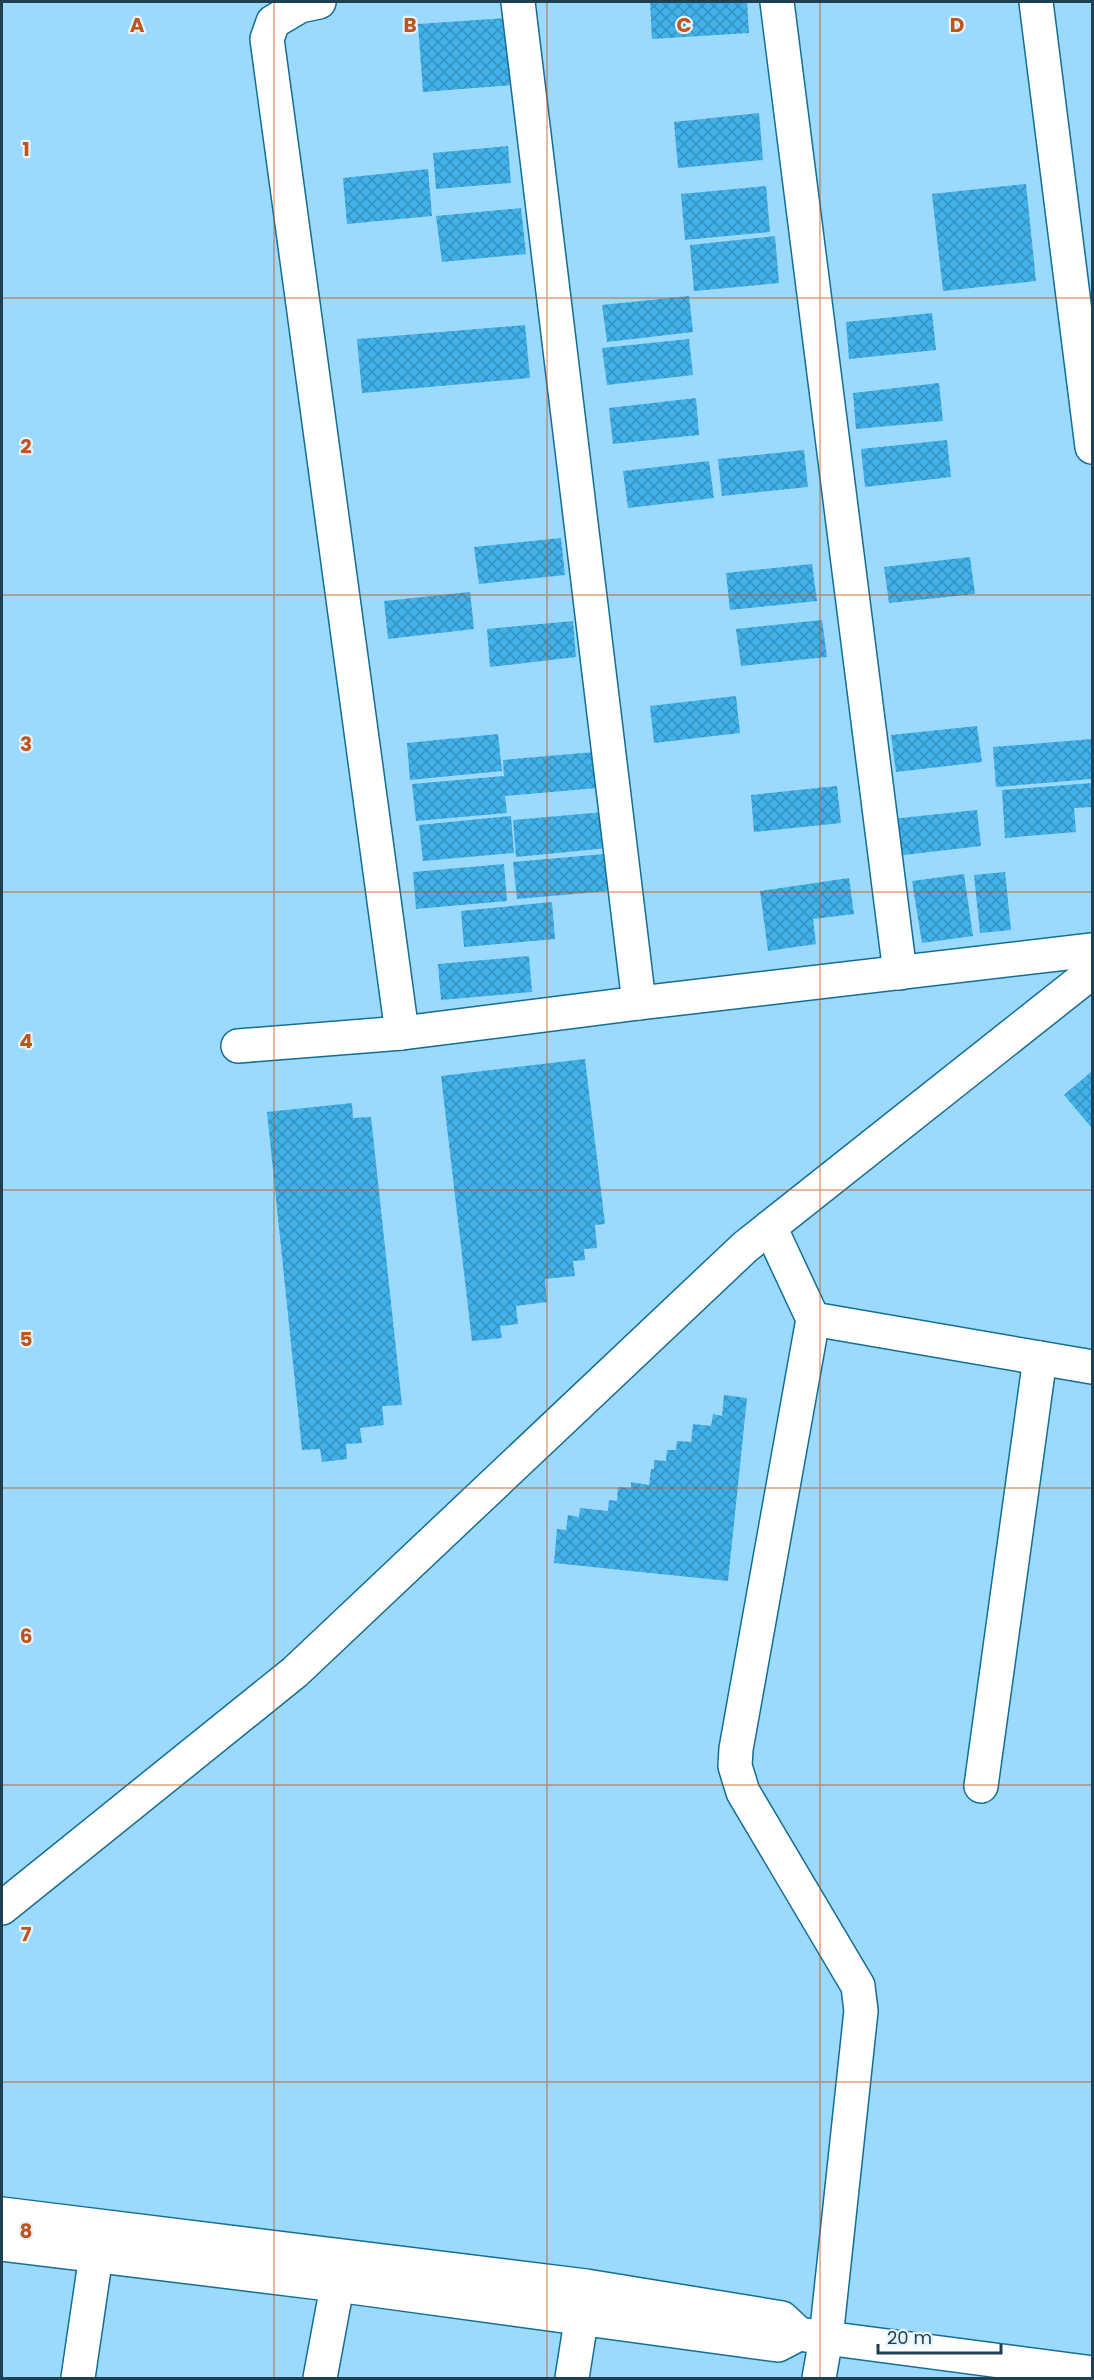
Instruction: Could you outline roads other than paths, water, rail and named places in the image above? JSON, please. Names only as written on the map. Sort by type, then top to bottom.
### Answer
[{"type":"street","points":[[319,2],[300,6],[273,22],[267,39],[402,1033]]},
{"type":"street","points":[[518,2],[639,1003]]},
{"type":"street","points":[[777,2],[900,973]]},
{"type":"street","points":[[1036,2],[1092,447]]},
{"type":"street","points":[[238,1046],[402,1033],[1092,950]]},
{"type":"street","points":[[2,1908],[295,1672],[745,1247],[1092,972]]},
{"type":"street","points":[[770,1227],[813,1319],[736,1749],[735,1766],[743,1792],[846,1962],[858,1986],[861,2011],[812,2336],[819,2379]]},
{"type":"street","points":[[813,1319],[1092,1366]]},
{"type":"street","points":[[981,1785],[1040,1358]]},
{"type":"street","points":[[2,2214],[98,2240],[340,2270],[586,2286],[782,2318],[812,2336],[1077,2374]]},
{"type":"street","points":[[2,2244],[98,2240]]},
{"type":"street","points":[[78,2379],[98,2240]]},
{"type":"street","points":[[340,2270],[582,2319],[778,2345],[812,2336]]},
{"type":"street","points":[[320,2379],[340,2270]]},
{"type":"street","points":[[572,2379],[586,2286]]}]
